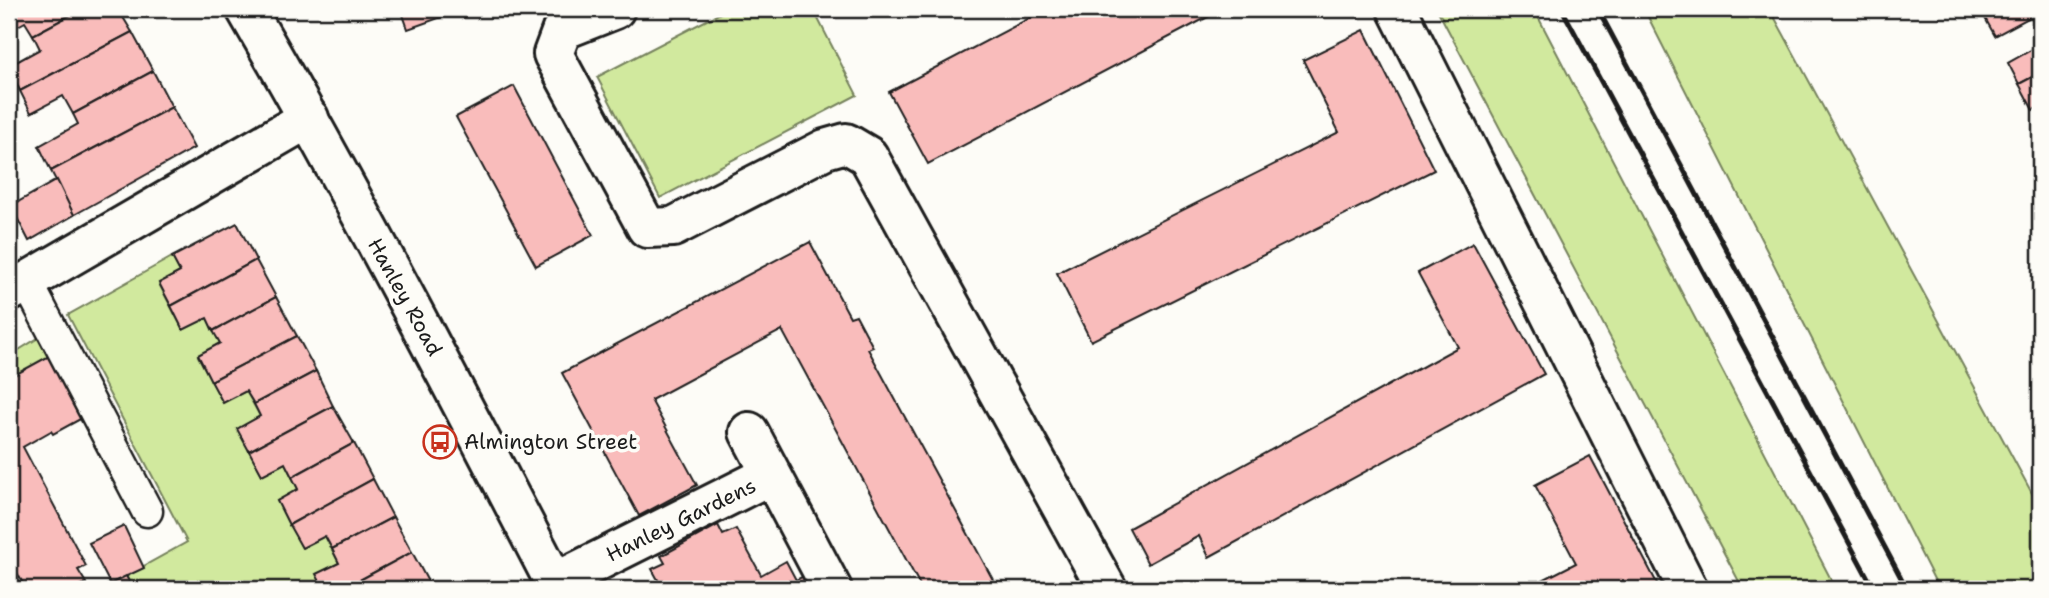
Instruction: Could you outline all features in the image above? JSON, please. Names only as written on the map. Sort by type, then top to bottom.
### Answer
[{"type":"street","name":"Hanley Road","points":[[246,9],[309,118],[443,366],[556,586]]},
{"type":"street","points":[[615,9],[562,30],[553,54],[647,228],[673,227],[825,149],[846,143],[868,156],[1107,589]]},
{"type":"street","points":[[1397,9],[1688,589]]},
{"type":"street","points":[[18,287],[309,118]]},
{"type":"street","name":"Hanley Gardens","points":[[749,432],[832,589]]},
{"type":"street","name":"Hanley Gardens","points":[[556,586],[770,475]]},
{"type":"lane","points":[[18,287],[147,511]]},
{"type":"green space","points":[[728,9],[813,9],[857,95],[660,198],[597,77]]},
{"type":"green space","points":[[1437,9],[1534,9],[1836,589],[1743,589]]},
{"type":"green space","points":[[1644,9],[1770,9],[2040,508],[2040,589],[1939,589]]},
{"type":"green space","points":[[172,257],[180,272],[159,284],[183,330],[207,318],[220,343],[198,356],[223,403],[246,391],[260,416],[238,429],[262,475],[285,463],[298,489],[277,501],[302,548],[325,536],[339,563],[317,574],[324,589],[133,589],[126,576],[187,542],[68,315]]},
{"type":"green space","points":[[40,337],[51,355],[9,378],[9,356]]},
{"type":"building","points":[[9,9],[82,9],[33,35],[25,22],[9,31]]},
{"type":"building","points":[[82,9],[118,9],[132,32],[20,91],[9,66],[40,49],[33,35]]},
{"type":"building","points":[[401,9],[464,9],[408,29]]},
{"type":"building","points":[[1047,9],[1223,9],[928,164],[889,92]]},
{"type":"building","points":[[2040,9],[2040,28],[2032,16],[1995,36],[1981,11]]},
{"type":"building","points":[[1364,30],[1434,170],[1091,341],[1057,273],[1339,132],[1303,60]]},
{"type":"building","points":[[132,32],[153,71],[73,114],[63,96],[31,113],[20,91]]},
{"type":"building","points":[[2040,45],[2040,73],[2019,84],[2008,63]]},
{"type":"building","points":[[153,71],[172,107],[51,171],[39,146],[78,124],[73,114]]},
{"type":"building","points":[[2040,73],[2040,106],[2033,110],[2019,84]]},
{"type":"building","points":[[514,86],[593,235],[536,266],[456,117]]},
{"type":"building","points":[[172,107],[194,148],[74,215],[51,171]]},
{"type":"building","points":[[57,180],[74,215],[29,241],[11,206]]},
{"type":"building","points":[[237,223],[256,260],[171,306],[159,283],[180,272],[172,257]]},
{"type":"building","points":[[810,242],[850,317],[856,315],[873,347],[868,349],[998,589],[922,589],[782,330],[651,400],[697,485],[639,516],[562,373]]},
{"type":"building","points":[[1473,243],[1544,374],[1209,557],[1199,536],[1148,564],[1129,528],[1458,347],[1418,273]]},
{"type":"building","points":[[256,260],[276,297],[213,331],[207,318],[183,330],[171,306]]},
{"type":"building","points":[[276,297],[297,336],[211,381],[198,355],[220,343],[213,331]]},
{"type":"building","points":[[297,336],[316,371],[254,404],[246,391],[223,403],[211,381]]},
{"type":"building","points":[[51,355],[84,417],[23,447],[86,566],[78,570],[86,583],[74,589],[26,589],[9,558],[9,378]]},
{"type":"building","points":[[316,371],[333,406],[249,451],[237,429],[260,416],[254,404]]},
{"type":"building","points":[[333,406],[354,443],[292,477],[285,463],[262,475],[249,451]]},
{"type":"building","points":[[354,443],[373,479],[289,525],[277,501],[298,489],[292,477]]},
{"type":"building","points":[[1590,456],[1660,589],[1525,589],[1576,563],[1535,485]]},
{"type":"building","points":[[373,479],[393,517],[332,549],[325,536],[302,548],[289,525]]},
{"type":"building","points":[[393,517],[412,552],[343,589],[324,589],[316,574],[339,563],[332,549]]},
{"type":"building","points":[[718,525],[723,535],[736,529],[761,575],[786,561],[796,580],[806,575],[814,589],[663,589],[652,569],[665,563],[661,556]]},
{"type":"building","points":[[124,526],[144,568],[110,584],[89,543]]},
{"type":"building","points":[[412,552],[432,589],[343,589]]},
{"type":"building","points":[[126,576],[133,589],[100,589]]},
{"type":"railway","points":[[1562,9],[1874,589]]},
{"type":"railway","points":[[1598,9],[1907,589]]},
{"type":"place","name":"Almington Street","points":[[440,442]]}]
